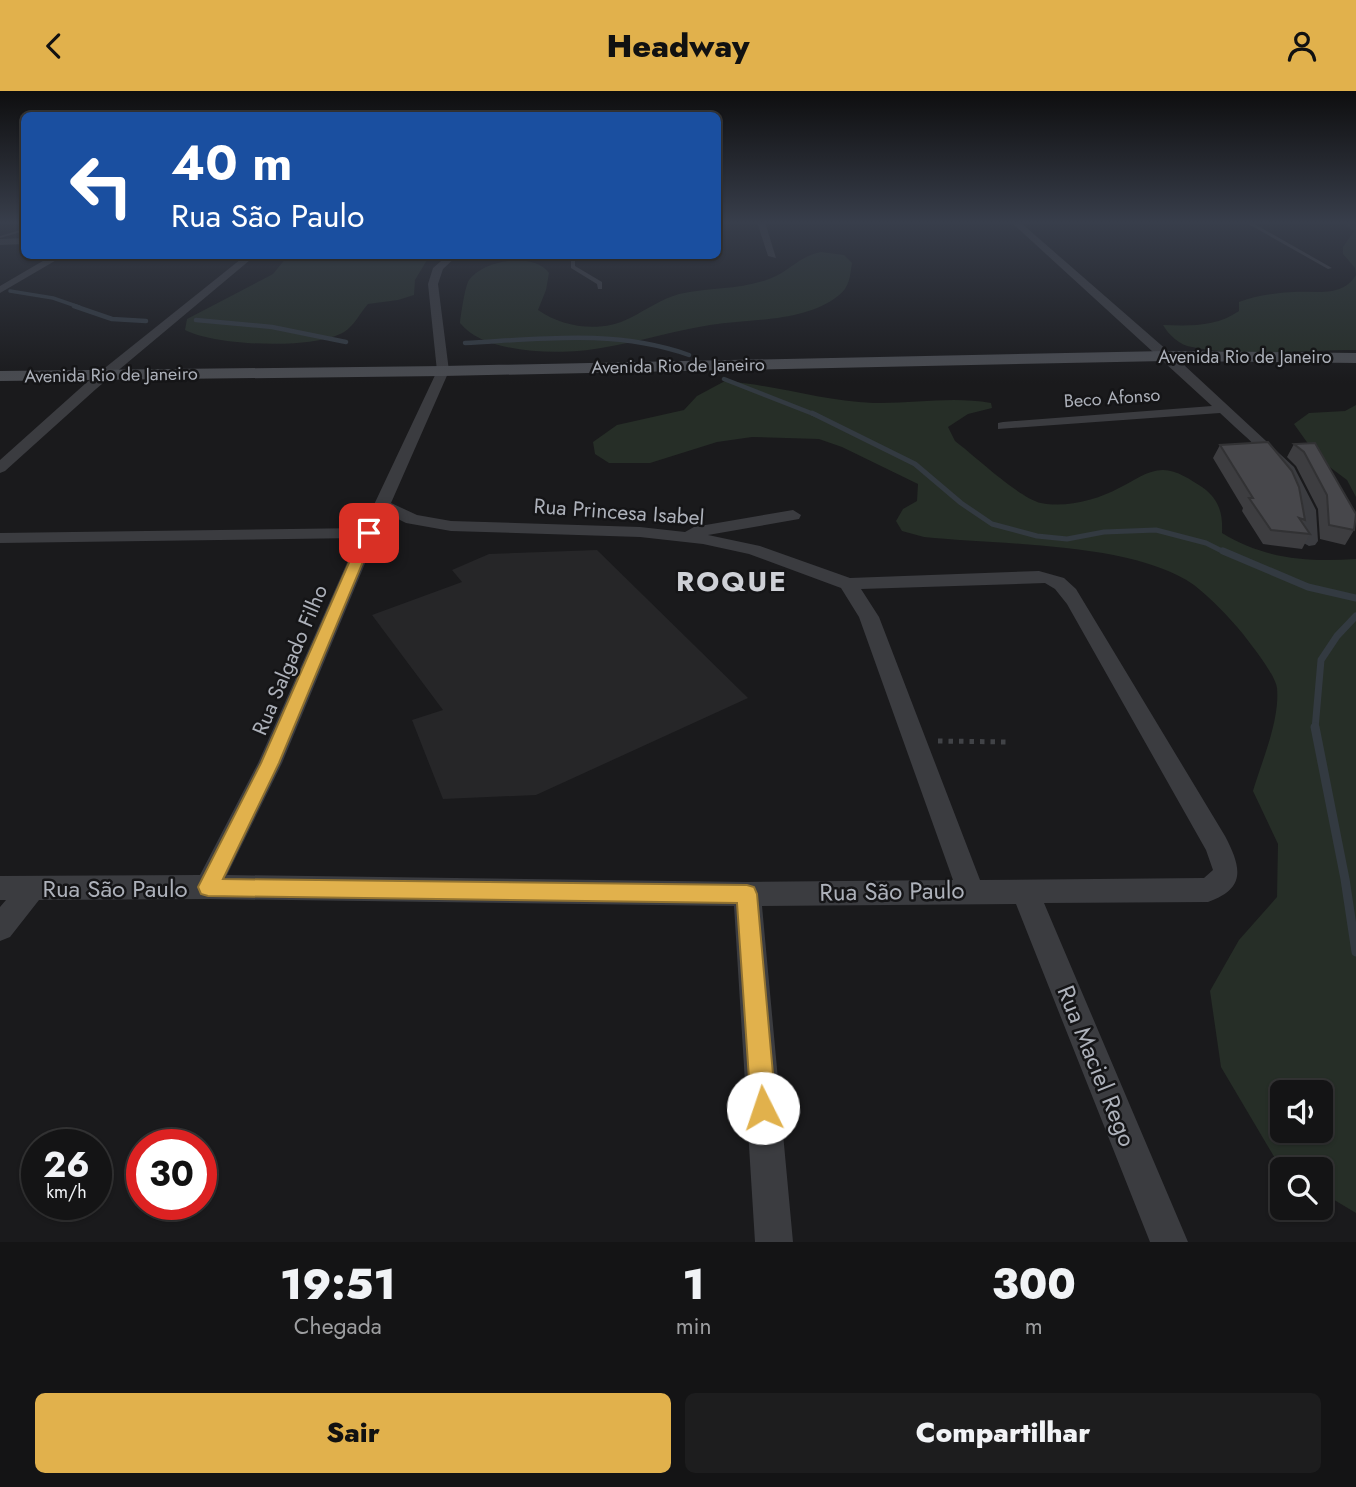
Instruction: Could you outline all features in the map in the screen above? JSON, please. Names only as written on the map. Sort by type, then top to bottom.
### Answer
[{"type":"main road","name":"Avenida Rio de Janeiro","points":[[0,387],[98,381],[1356,358]]},
{"type":"main road","name":"Avenida Rio de Janeiro","points":[[1173,362],[1356,368]]},
{"type":"main road","name":"Avenida Rio de Janeiro","points":[[0,376],[98,381]]},
{"type":"street","points":[[0,290],[25,276]]},
{"type":"street","points":[[0,468],[98,381],[227,276]]},
{"type":"street","points":[[436,276],[433,284],[441,376]]},
{"type":"street","points":[[1075,276],[1289,470],[1309,517],[1309,541]]},
{"type":"street","name":"Rua Salgado Filho","points":[[208,887],[270,763],[369,533],[441,376]]},
{"type":"street","name":"Beco Afonso","points":[[1003,426],[1223,409]]},
{"type":"street","name":"Rua Princesa Isabel","points":[[383,505],[412,519],[451,526],[678,535],[754,550],[848,584]]},
{"type":"street","points":[[678,535],[793,515]]},
{"type":"street","points":[[0,538],[369,533]]},
{"type":"street","name":"Rua São Paulo","points":[[0,888],[208,887],[747,894],[1208,890],[1220,884],[1226,876],[1226,863],[1077,604],[1061,583],[1039,577],[848,584]]},
{"type":"street","points":[[848,584],[869,617],[970,890]]},
{"type":"street","points":[[0,928],[32,888]]},
{"type":"street","name":"Rua Maciel Rego","points":[[1025,891],[1169,1242]]},
{"type":"street","points":[[747,894],[774,1242]]},
{"type":"lane","points":[[590,276],[600,283],[600,288]]},
{"type":"path","points":[[913,741],[1009,741]]},
{"type":"shaded area","points":[[270,276],[418,276],[414,295],[368,304],[344,332],[311,342],[264,344],[218,340],[185,330],[187,319]]},
{"type":"shaded area","points":[[473,276],[549,276],[538,310],[559,321],[595,327],[619,323],[679,294],[747,285],[776,276],[850,276],[842,293],[810,311],[777,318],[710,325],[585,350],[546,352],[506,347],[472,334],[460,323],[465,294],[469,280]]},
{"type":"shaded area","points":[[1356,276],[1356,350],[1210,350],[1179,342],[1163,325],[1212,323],[1239,311],[1239,302],[1259,296],[1337,290]]},
{"type":"shaded area","points":[[725,381],[854,402],[961,400],[991,403],[992,408],[968,414],[948,427],[955,441],[1032,500],[1051,504],[1081,502],[1110,492],[1151,472],[1168,470],[1184,476],[1212,496],[1219,507],[1222,533],[1238,542],[1286,557],[1356,559],[1356,1213],[1333,1199],[1333,1157],[1274,1157],[1221,1067],[1210,991],[1239,940],[1277,897],[1278,844],[1253,791],[1270,740],[1276,714],[1277,688],[1268,668],[1243,634],[1220,608],[1194,585],[1168,571],[1137,560],[1065,548],[924,537],[902,531],[896,521],[903,509],[917,501],[918,484],[842,447],[819,439],[752,437],[717,442],[650,463],[609,463],[595,454],[593,442],[617,425],[684,410],[697,396]]},
{"type":"shaded area","points":[[1356,405],[1356,497],[1347,480],[1319,459],[1294,424],[1309,413],[1345,411]]},
{"type":"shaded area","points":[[597,550],[748,698],[536,795],[443,799],[412,720],[443,710],[372,615],[462,582],[452,570],[489,554]]},
{"type":"building","points":[[1268,442],[1292,471],[1299,487],[1305,520],[1299,518],[1310,534],[1271,530],[1249,498],[1253,498],[1220,445]]},
{"type":"building","points":[[1315,443],[1356,514],[1354,530],[1329,525],[1327,495],[1304,452],[1294,444]]},
{"type":"waterway","points":[[10,291],[53,298],[79,307]]},
{"type":"waterway","points":[[74,306],[112,319],[146,321]]},
{"type":"waterway","points":[[196,320],[272,327],[346,342]]},
{"type":"waterway","points":[[465,343],[550,338],[606,339],[661,347],[689,355]]},
{"type":"waterway","points":[[724,379],[816,415]]},
{"type":"waterway","points":[[812,413],[915,464],[961,503],[992,524],[1037,536],[1067,539],[1104,532],[1156,530],[1206,543],[1226,553]]},
{"type":"waterway","points":[[1223,551],[1308,587],[1356,598]]},
{"type":"waterway","points":[[1315,728],[1321,660],[1337,636],[1356,616]]},
{"type":"waterway","points":[[1315,728],[1345,879],[1356,952]]},
{"type":"district","name":"ROQUE","points":[[732,581]]},
{"type":"route","points":[[369,533],[270,763],[208,887],[747,894],[763,1108]]}]
